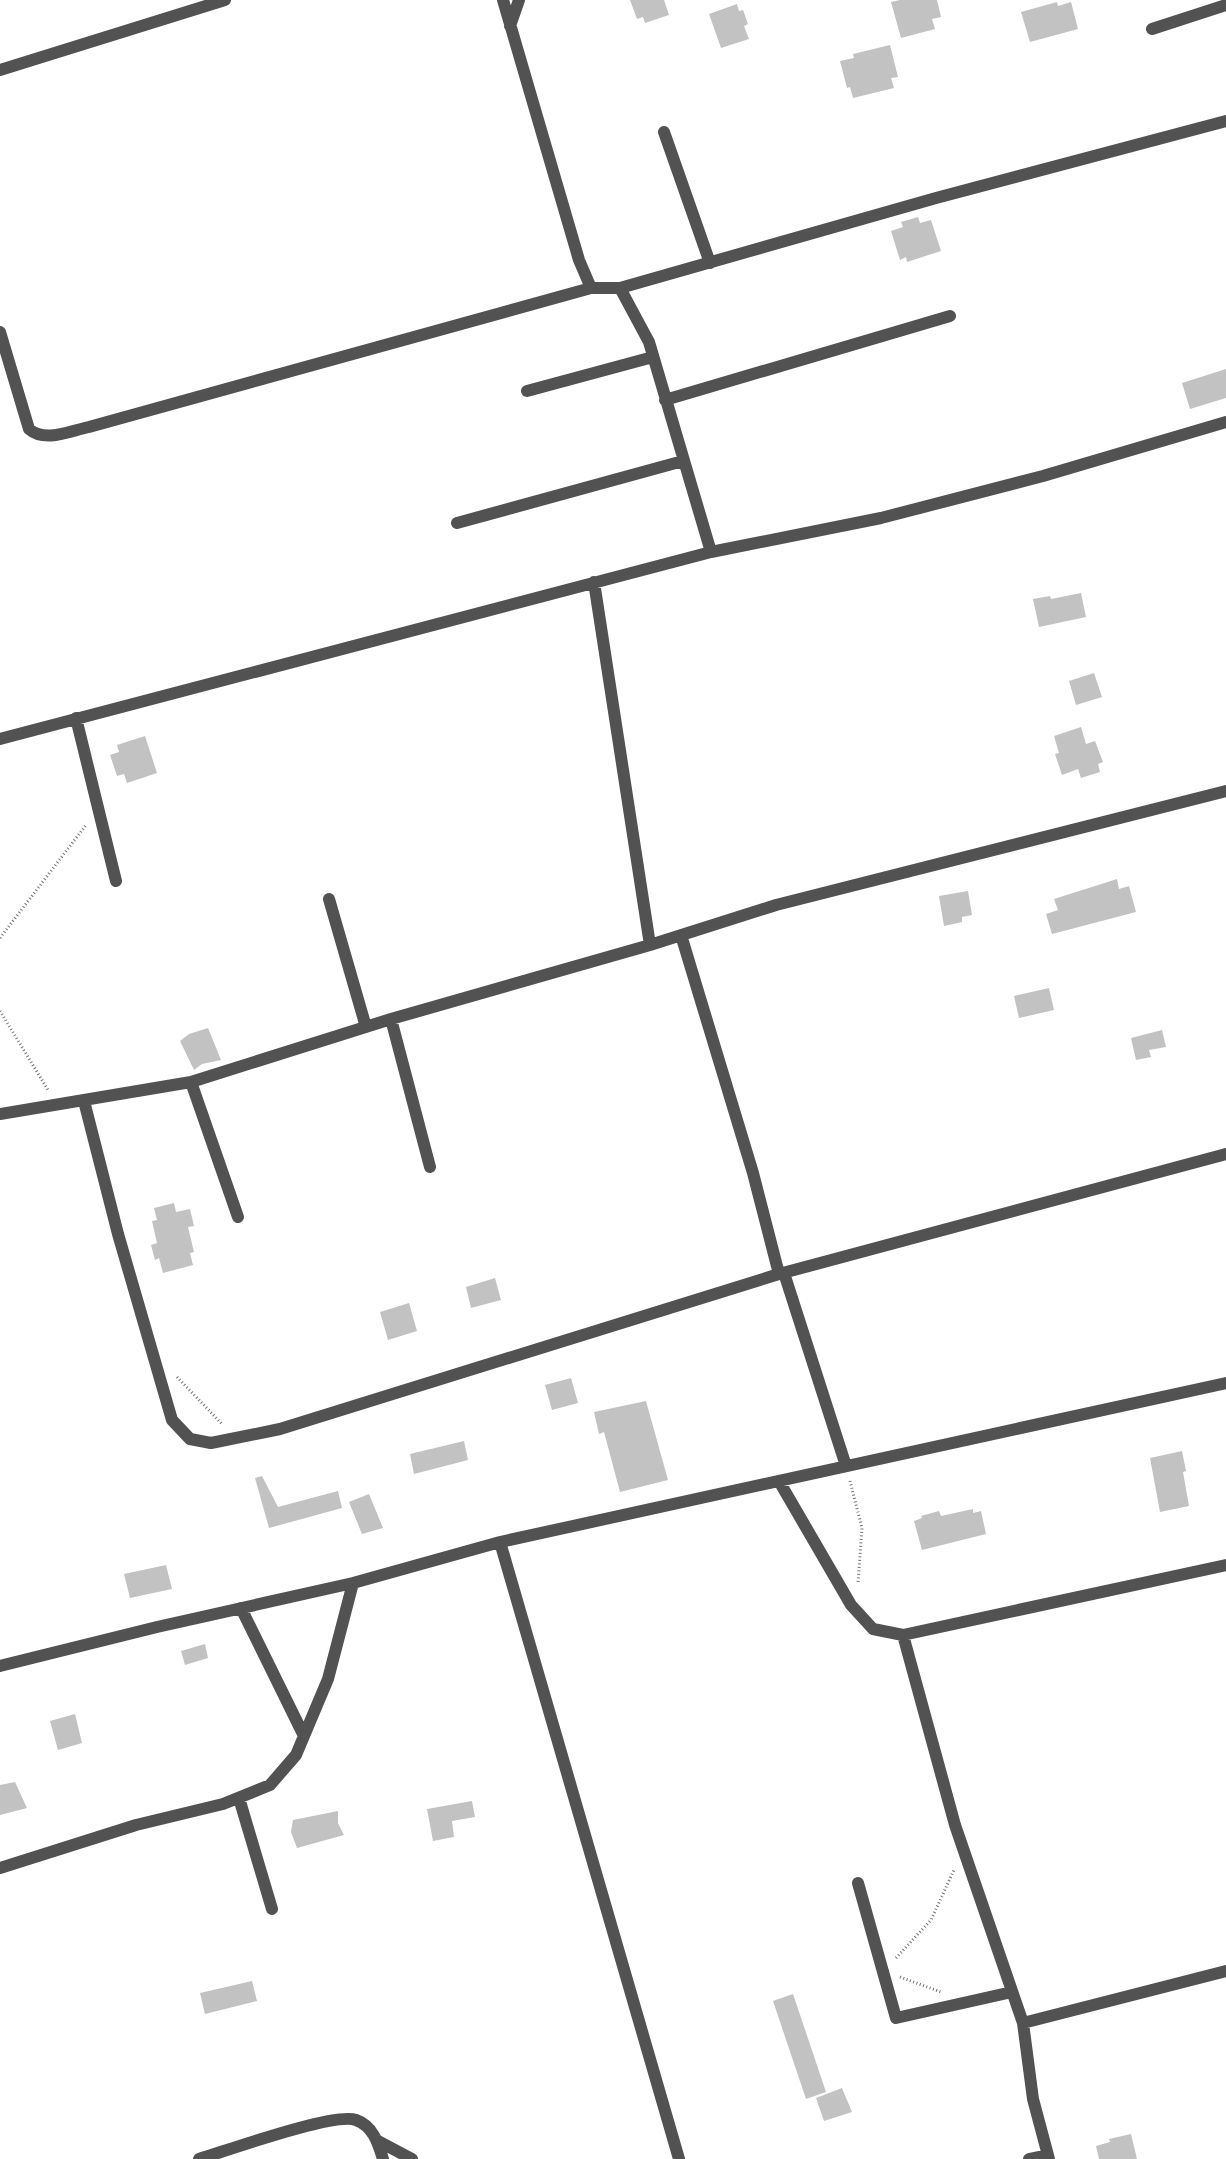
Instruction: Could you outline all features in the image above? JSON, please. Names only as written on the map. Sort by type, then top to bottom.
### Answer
[{"type":"street","points":[[0,70],[225,0]]},
{"type":"street","points":[[503,0],[579,260],[591,288]]},
{"type":"street","points":[[510,26],[520,0]]},
{"type":"street","points":[[1152,29],[1226,5]]},
{"type":"street","points":[[0,332],[29,429],[36,436],[46,436],[98,424],[591,288],[620,288],[936,198],[1226,121]]},
{"type":"street","points":[[664,132],[710,263]]},
{"type":"street","points":[[620,288],[649,342],[711,552]]},
{"type":"street","points":[[665,400],[950,316]]},
{"type":"street","points":[[527,391],[653,357]]},
{"type":"street","points":[[0,739],[711,552],[881,518],[1043,476],[1226,422]]},
{"type":"street","points":[[456,523],[683,461]]},
{"type":"street","points":[[594,582],[650,945]]},
{"type":"street","points":[[76,718],[116,881]]},
{"type":"street","points":[[0,1114],[84,1102],[192,1082],[392,1019],[650,945],[776,905],[1226,791]]},
{"type":"street","points":[[328,899],[366,1027]]},
{"type":"street","points":[[681,935],[753,1172],[781,1274],[846,1466]]},
{"type":"street","points":[[392,1019],[430,1168]]},
{"type":"street","points":[[192,1082],[238,1217]]},
{"type":"street","points":[[84,1102],[118,1234],[172,1420],[190,1439],[212,1443],[280,1429],[781,1274],[1226,1154]]},
{"type":"street","points":[[0,1666],[353,1583],[500,1542],[1226,1384]]},
{"type":"street","points":[[779,1481],[851,1605],[873,1629],[903,1635],[1226,1565]]},
{"type":"street","points":[[500,1542],[679,2159]]},
{"type":"street","points":[[0,1868],[136,1825],[224,1804],[270,1785],[296,1755],[328,1679],[353,1583]]},
{"type":"street","points":[[241,1608],[304,1736]]},
{"type":"street","points":[[903,1635],[926,1724],[964,1849],[1022,2022],[1033,2100],[1049,2157],[1029,2159]]},
{"type":"street","points":[[239,1798],[272,1909]]},
{"type":"street","points":[[858,1883],[896,2018],[1012,1992]]},
{"type":"street","points":[[1022,2022],[1226,1971]]},
{"type":"street","points":[[199,2159],[317,2123],[355,2119],[371,2130],[378,2141],[383,2159]]},
{"type":"street","points":[[378,2141],[412,2159]]},
{"type":"path","points":[[0,938],[98,809]]},
{"type":"path","points":[[0,1011],[57,1105]]},
{"type":"path","points":[[173,1373],[236,1438]]},
{"type":"path","points":[[846,1466],[862,1528],[856,1611]]},
{"type":"path","points":[[883,1972],[931,1920],[964,1849]]},
{"type":"building","points":[[630,0],[664,0],[669,15],[645,23],[643,17],[637,19]]},
{"type":"building","points":[[900,0],[937,0],[941,17],[932,19],[935,29],[901,38],[891,2]]},
{"type":"building","points":[[1057,2],[1058,6],[1071,2],[1078,29],[1030,42],[1021,12]]},
{"type":"building","points":[[737,4],[739,11],[743,10],[748,24],[744,26],[749,39],[721,48],[709,14]]},
{"type":"building","points":[[890,45],[898,77],[891,78],[894,88],[853,98],[850,87],[847,88],[840,61],[854,58],[853,54]]},
{"type":"building","points":[[918,217],[920,223],[931,220],[941,251],[907,262],[906,257],[900,260],[891,231],[903,227],[901,222]]},
{"type":"building","points":[[1226,369],[1226,398],[1190,409],[1182,383]]},
{"type":"building","points":[[1081,593],[1086,617],[1039,627],[1033,599],[1050,596],[1051,599]]},
{"type":"building","points":[[1094,673],[1102,697],[1076,705],[1069,681]]},
{"type":"building","points":[[1081,727],[1086,744],[1095,741],[1103,762],[1098,764],[1100,772],[1081,778],[1078,769],[1062,775],[1055,754],[1059,753],[1054,736]]},
{"type":"building","points":[[145,736],[157,773],[127,783],[124,774],[117,776],[110,755],[119,752],[117,745]]},
{"type":"building","points":[[1117,879],[1119,889],[1129,886],[1136,912],[1052,934],[1046,914],[1058,910],[1054,899]]},
{"type":"building","points":[[968,891],[972,915],[962,917],[962,922],[944,926],[939,896]]},
{"type":"building","points":[[1049,988],[1054,1010],[1019,1018],[1014,996]]},
{"type":"building","points":[[208,1028],[221,1060],[202,1064],[194,1070],[180,1041],[189,1034]]},
{"type":"building","points":[[1162,1030],[1166,1047],[1149,1050],[1151,1057],[1136,1060],[1131,1038]]},
{"type":"building","points":[[174,1203],[176,1212],[190,1209],[194,1226],[188,1227],[194,1252],[190,1253],[193,1265],[163,1273],[159,1258],[155,1260],[151,1245],[157,1243],[152,1221],[157,1220],[154,1208]]},
{"type":"building","points":[[495,1278],[501,1300],[471,1308],[466,1287]]},
{"type":"building","points":[[409,1303],[417,1331],[388,1340],[380,1312]]},
{"type":"building","points":[[571,1378],[578,1403],[552,1410],[545,1385]]},
{"type":"building","points":[[646,1401],[668,1480],[620,1492],[604,1432],[599,1434],[594,1412]]},
{"type":"building","points":[[464,1441],[468,1460],[414,1474],[410,1454]]},
{"type":"building","points":[[1182,1451],[1186,1471],[1183,1472],[1189,1506],[1160,1512],[1150,1458]]},
{"type":"building","points":[[262,1476],[278,1507],[338,1491],[342,1508],[269,1528],[255,1478]]},
{"type":"building","points":[[369,1494],[383,1528],[362,1534],[349,1502]]},
{"type":"building","points":[[973,1509],[973,1513],[981,1511],[986,1534],[922,1550],[914,1521],[922,1518],[921,1516],[939,1511],[941,1516]]},
{"type":"building","points":[[166,1565],[172,1589],[130,1598],[124,1574]]},
{"type":"building","points":[[205,1644],[208,1658],[185,1665],[181,1651]]},
{"type":"building","points":[[75,1714],[82,1743],[58,1750],[50,1721]]},
{"type":"building","points":[[15,1782],[27,1808],[0,1815],[0,1785]]},
{"type":"building","points":[[472,1801],[475,1817],[452,1821],[454,1837],[433,1841],[427,1809]]},
{"type":"building","points":[[338,1811],[338,1823],[344,1835],[297,1848],[291,1832],[293,1820]]},
{"type":"building","points":[[252,1981],[257,2001],[205,2014],[200,1993]]},
{"type":"building","points":[[793,1994],[826,2092],[806,2099],[773,2001]]},
{"type":"building","points":[[842,2088],[852,2112],[824,2121],[816,2098]]},
{"type":"building","points":[[1131,2134],[1137,2159],[1099,2159],[1096,2146],[1110,2142],[1109,2139]]}]
